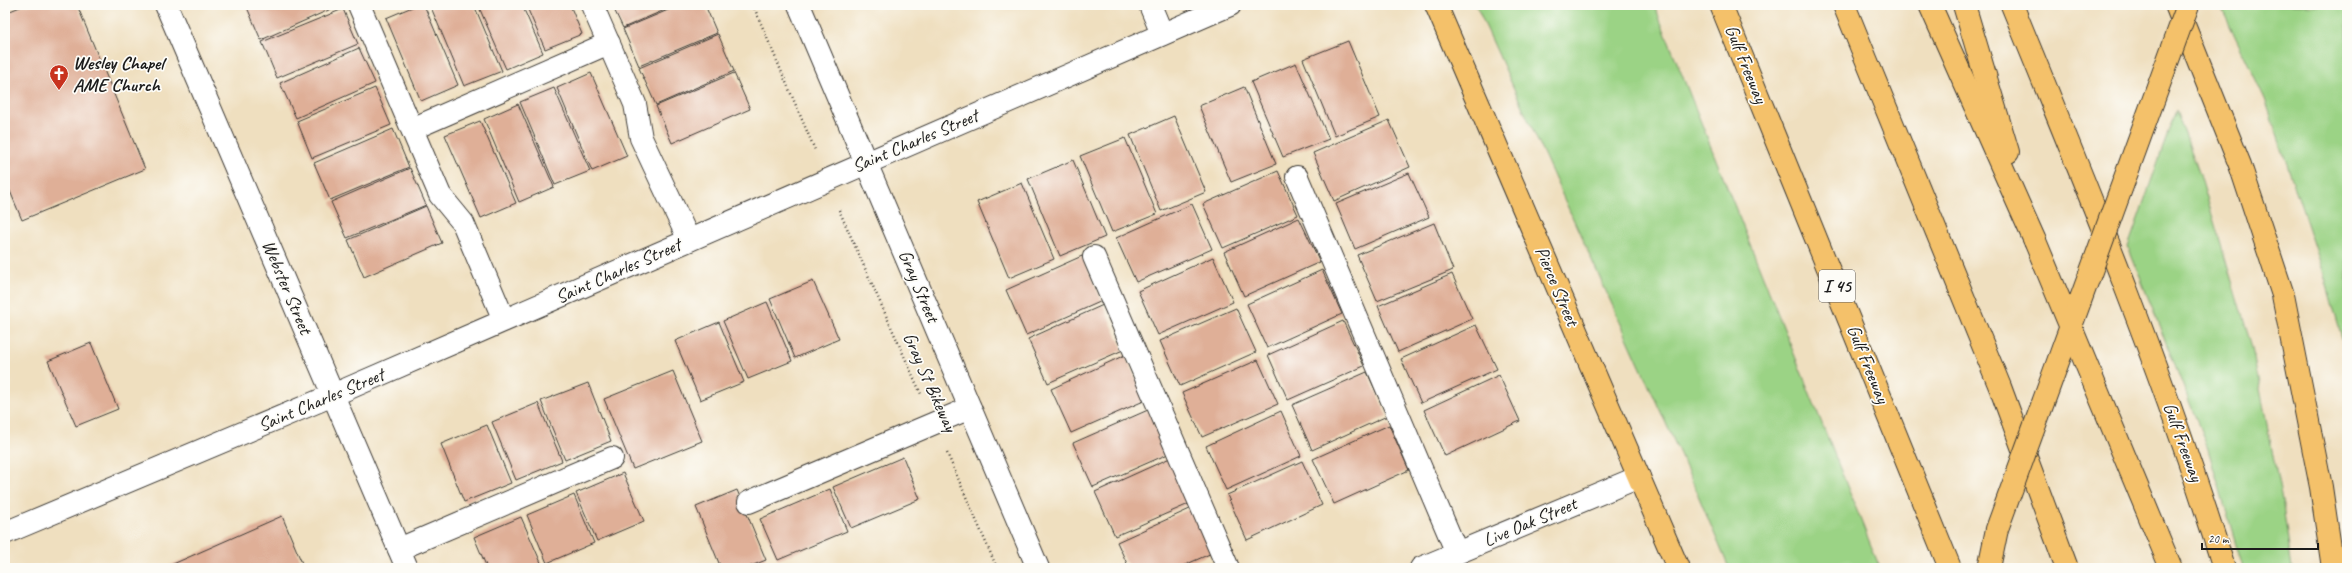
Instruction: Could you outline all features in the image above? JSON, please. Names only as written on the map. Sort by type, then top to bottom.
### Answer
[{"type":"main road","name":"Pierce Street","points":[[1436,5],[1678,568]]},
{"type":"main road","name":"Gulf Freeway","points":[[1721,5],[1950,568]]},
{"type":"main road","points":[[1844,5],[2000,387],[2067,568]]},
{"type":"main road","points":[[1930,5],[2035,241],[2171,568]]},
{"type":"main road","points":[[1964,5],[2035,241]]},
{"type":"main road","name":"Gulf Freeway","points":[[2012,5],[2164,388],[2200,488],[2224,568]]},
{"type":"main road","points":[[2176,5],[2240,165],[2283,295],[2321,487],[2333,568]]},
{"type":"main road","points":[[1988,568],[1997,529],[2188,5]]},
{"type":"street","name":"Webster Street","points":[[166,5],[403,558]]},
{"type":"street","points":[[359,5],[440,195],[463,223],[504,320]]},
{"type":"street","points":[[592,5],[635,104],[641,138],[689,240]]},
{"type":"street","name":"Gray Street","points":[[799,5],[867,162],[1038,568]]},
{"type":"street","points":[[1150,5],[1162,34]]},
{"type":"street","name":"Saint Charles Street","points":[[5,533],[333,395],[1230,5]]},
{"type":"street","points":[[412,128],[608,43]]},
{"type":"street","points":[[1297,177],[1457,553]]},
{"type":"street","points":[[1094,257],[1228,568]]},
{"type":"street","points":[[749,502],[970,408]]},
{"type":"street","points":[[403,558],[612,458]]},
{"type":"street","name":"Live Oak Street","points":[[1421,568],[1639,477]]},
{"type":"path","points":[[753,5],[810,138]]},
{"type":"path","name":"Gray St Bikeway","points":[[838,207],[997,568]]},
{"type":"green space","points":[[1476,5],[1654,5],[1880,568],[1729,568],[1689,474]]},
{"type":"green space","points":[[2220,5],[2347,5],[2347,356],[2322,268],[2265,99]]},
{"type":"green space","points":[[2176,110],[2200,175],[2252,348],[2283,506],[2292,568],[2243,568],[2208,449],[2128,247]]},
{"type":"building","name":"Wesley Chapel AME Church","points":[[25,5],[77,5],[145,169],[22,220],[5,179],[5,13]]},
{"type":"building","points":[[246,5],[340,5],[261,40]]},
{"type":"building","points":[[417,5],[424,5],[458,85],[421,101],[386,18]]},
{"type":"building","points":[[430,5],[474,5],[502,71],[464,86]]},
{"type":"building","points":[[478,5],[522,5],[543,53],[506,69]]},
{"type":"building","points":[[526,5],[570,5],[582,34],[545,49]]},
{"type":"building","points":[[612,5],[676,5],[623,28]]},
{"type":"building","points":[[680,5],[705,5],[717,33],[639,66],[623,29]]},
{"type":"building","points":[[343,9],[358,44],[277,78],[262,42]]},
{"type":"building","points":[[718,34],[734,71],[656,105],[639,68]]},
{"type":"building","points":[[1348,41],[1380,117],[1335,136],[1303,59]]},
{"type":"building","points":[[359,48],[375,83],[296,118],[280,83]]},
{"type":"building","points":[[1296,63],[1329,139],[1283,157],[1251,82]]},
{"type":"building","points":[[591,73],[627,156],[592,171],[557,88]]},
{"type":"building","points":[[734,73],[750,109],[672,143],[656,106]]},
{"type":"building","points":[[1244,87],[1276,164],[1231,182],[1199,106]]},
{"type":"building","points":[[375,88],[391,125],[312,158],[297,121]]},
{"type":"building","points":[[554,88],[590,171],[555,185],[520,102]]},
{"type":"building","points":[[518,104],[554,187],[519,202],[484,119]]},
{"type":"building","points":[[1174,116],[1206,192],[1161,211],[1130,135]]},
{"type":"building","points":[[1389,120],[1410,167],[1334,201],[1313,153]]},
{"type":"building","points":[[480,121],[516,203],[481,218],[445,135]]},
{"type":"building","points":[[393,129],[409,167],[330,200],[314,163]]},
{"type":"building","points":[[1125,138],[1157,214],[1112,232],[1080,156]]},
{"type":"building","points":[[1073,160],[1105,237],[1060,256],[1028,179]]},
{"type":"building","points":[[410,168],[426,205],[347,238],[331,202]]},
{"type":"building","points":[[1278,171],[1298,215],[1223,248],[1203,204]]},
{"type":"building","points":[[1409,173],[1429,217],[1355,249],[1336,204]]},
{"type":"building","points":[[1022,183],[1054,259],[1009,278],[977,202]]},
{"type":"building","points":[[1192,204],[1212,249],[1136,282],[1116,238]]},
{"type":"building","points":[[426,206],[442,243],[364,277],[348,240]]},
{"type":"building","points":[[1299,218],[1320,262],[1244,296],[1224,252]]},
{"type":"building","points":[[1434,223],[1453,270],[1377,301],[1357,255]]},
{"type":"building","points":[[1082,256],[1102,301],[1026,335],[1006,290]]},
{"type":"building","points":[[1213,257],[1233,302],[1158,335],[1138,291]]},
{"type":"building","points":[[1322,270],[1342,314],[1267,348],[1247,304]]},
{"type":"building","points":[[1452,274],[1472,319],[1398,352],[1378,306]]},
{"type":"building","points":[[813,281],[839,339],[795,358],[770,299]]},
{"type":"building","points":[[767,302],[792,361],[748,379],[723,321]]},
{"type":"building","points":[[1103,305],[1123,350],[1048,383],[1028,339]]},
{"type":"building","points":[[1236,308],[1256,352],[1180,386],[1160,341]]},
{"type":"building","points":[[1343,321],[1364,366],[1288,400],[1268,355]]},
{"type":"building","points":[[719,322],[744,382],[700,400],[675,341]]},
{"type":"building","points":[[1476,325],[1497,369],[1421,403],[1401,359]]},
{"type":"building","points":[[91,343],[118,409],[76,426],[48,361]]},
{"type":"building","points":[[1125,355],[1146,400],[1071,433],[1051,389]]},
{"type":"building","points":[[1258,360],[1278,404],[1202,437],[1182,393]]},
{"type":"building","points":[[673,371],[702,441],[633,469],[604,399]]},
{"type":"building","points":[[1367,372],[1387,416],[1312,450],[1292,405]]},
{"type":"building","points":[[1499,375],[1520,421],[1445,456],[1424,410]]},
{"type":"building","points":[[588,383],[611,441],[565,460],[541,401]]},
{"type":"building","points":[[538,403],[562,461],[516,480],[492,422]]},
{"type":"building","points":[[1148,410],[1168,454],[1093,487],[1073,443]]},
{"type":"building","points":[[1281,411],[1301,456],[1226,490],[1206,446]]},
{"type":"building","points":[[487,425],[511,483],[464,502],[441,444]]},
{"type":"building","points":[[1389,425],[1409,470],[1334,504],[1313,459]]},
{"type":"building","points":[[903,457],[920,499],[851,528],[833,487]]},
{"type":"building","points":[[1170,458],[1191,503],[1115,536],[1095,492]]},
{"type":"building","points":[[1302,461],[1322,505],[1247,540],[1227,495]]},
{"type":"building","points":[[623,473],[644,521],[597,541],[576,493]]},
{"type":"building","points":[[830,489],[847,531],[778,560],[760,519]]},
{"type":"building","points":[[737,490],[766,560],[746,568],[721,568],[696,507]]},
{"type":"building","points":[[574,495],[594,543],[547,563],[527,515]]},
{"type":"building","points":[[1192,508],[1212,553],[1178,568],[1129,568],[1117,542]]},
{"type":"building","points":[[282,516],[304,568],[164,568]]},
{"type":"building","points":[[521,517],[542,565],[535,568],[487,568],[474,537]]},
{"type":"place","name":"Wesley Chapel AME Church","points":[[59,91]]}]
